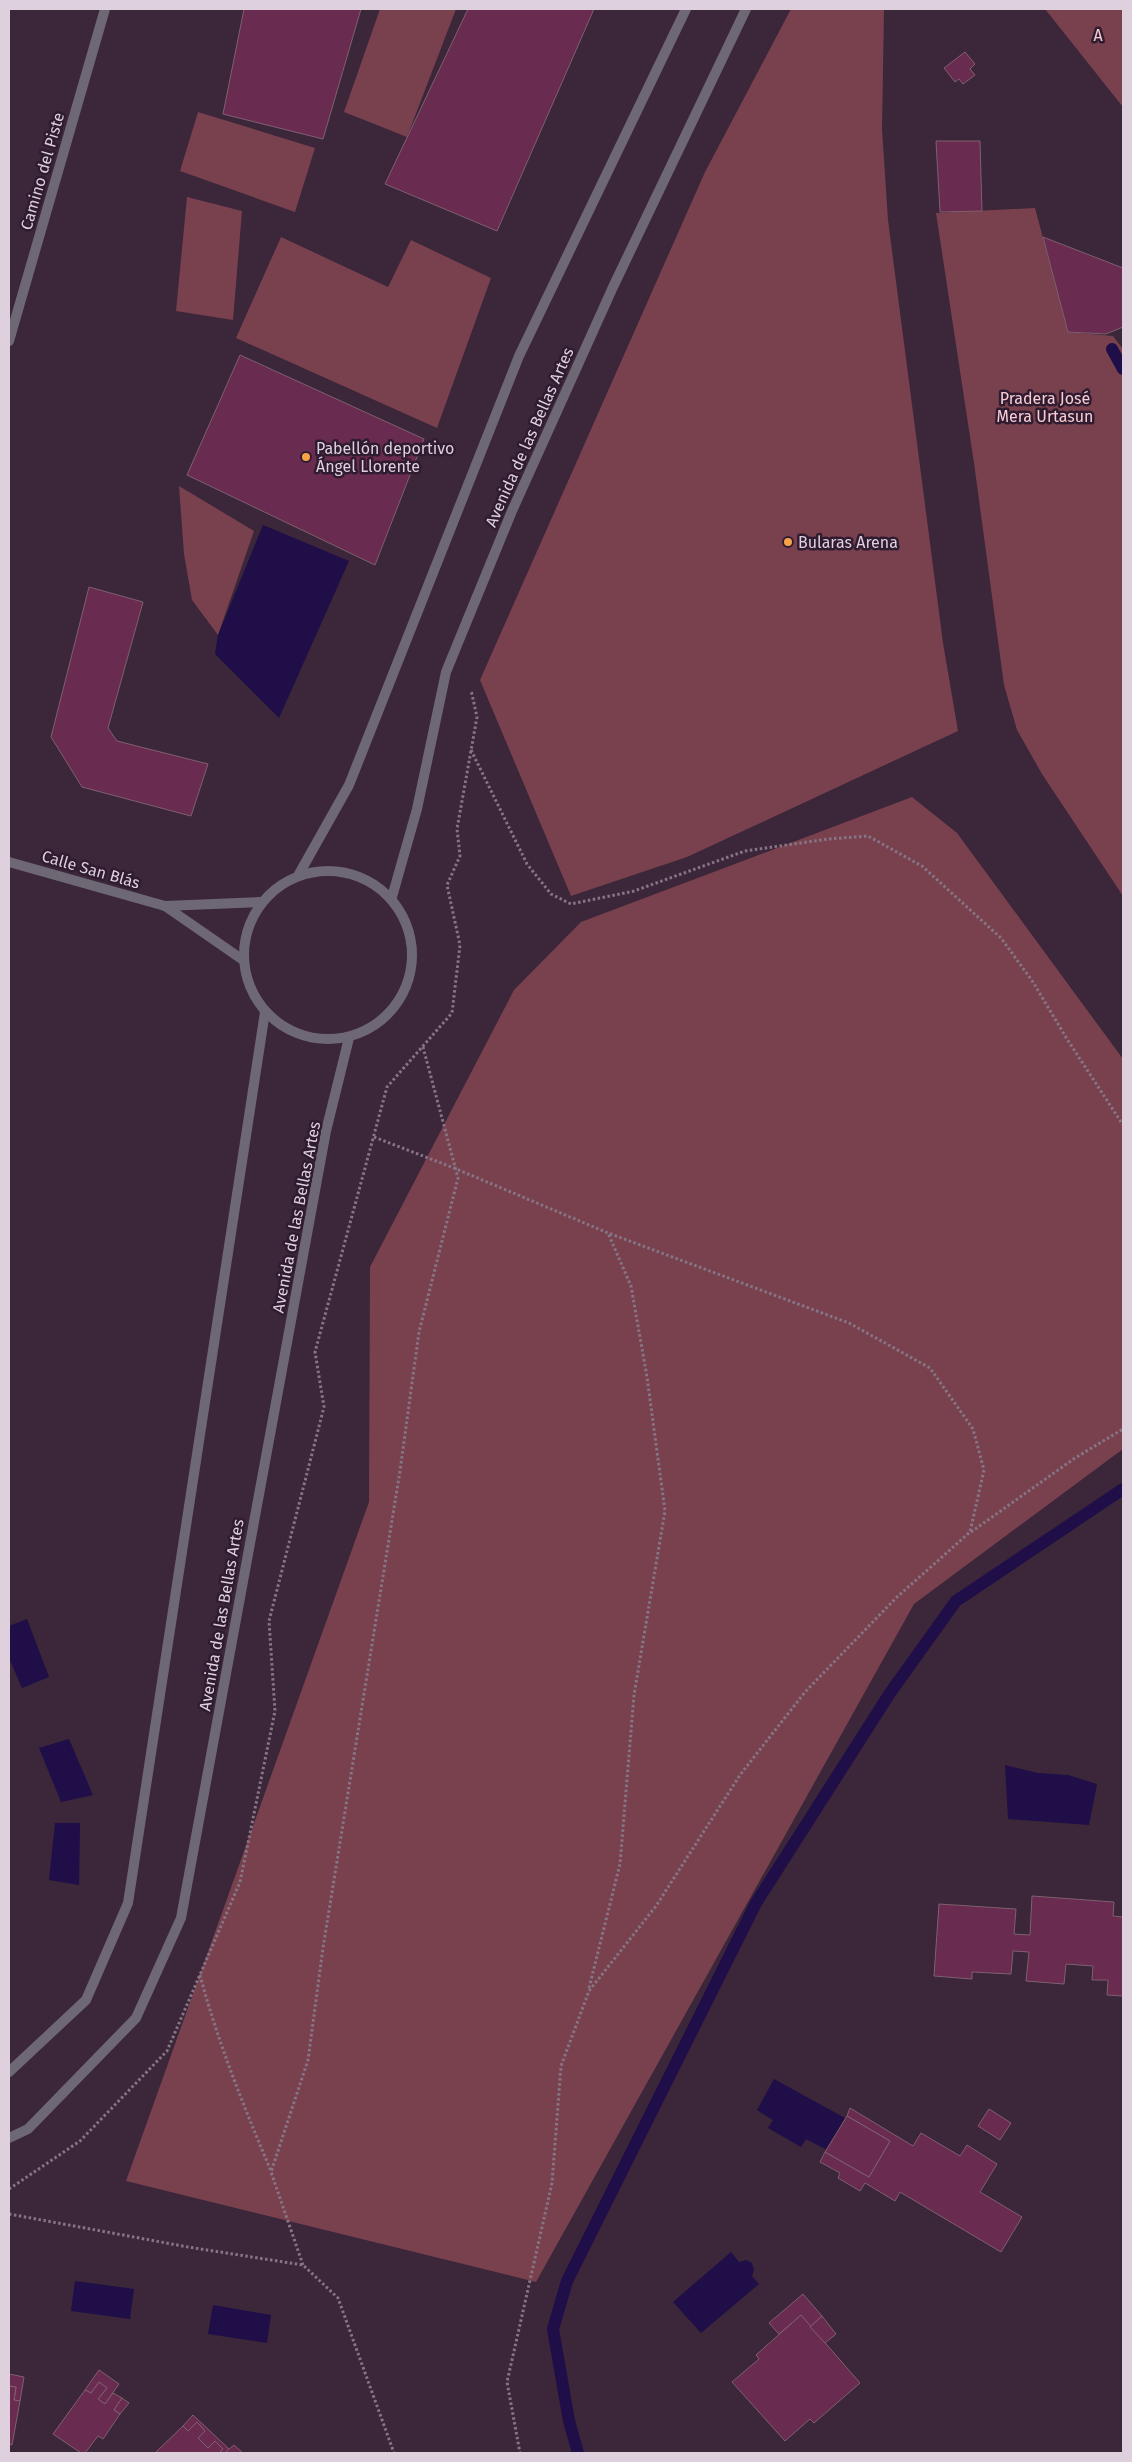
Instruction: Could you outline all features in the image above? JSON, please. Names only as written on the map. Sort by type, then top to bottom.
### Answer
[{"type":"street","name":"Camino del Piste","points":[[9,341],[105,9]]},
{"type":"street","points":[[299,874],[349,871],[392,897],[412,936],[411,980],[388,1017],[349,1038],[303,1036],[265,1012],[250,988],[243,960],[246,930],[260,902],[299,874],[349,785],[519,356],[686,9]]},
{"type":"street","name":"Avenida de las Bellas Artes","points":[[392,897],[417,809],[446,672],[512,511],[612,287],[746,9]]},
{"type":"street","name":"Calle San Blás","points":[[9,862],[165,906],[260,902]]},
{"type":"street","name":"Calle San Blás","points":[[165,906],[243,960]]},
{"type":"street","points":[[9,2072],[86,2000],[128,1902],[265,1012]]},
{"type":"street","name":"Avenida de las Bellas Artes","points":[[9,2138],[28,2129],[136,2018],[181,1918],[324,1141],[349,1038]]},
{"type":"path","points":[[9,2189],[80,2141],[167,2052],[240,1882],[275,1711],[270,1621],[324,1406],[314,1352],[387,1087],[452,1013],[460,945],[447,885],[460,856],[457,829],[477,717]]},
{"type":"path","points":[[470,750],[527,864],[551,894],[572,904],[634,891],[745,851],[828,839],[868,836],[914,862],[1001,938],[1033,982],[1067,1039],[1123,1125]]},
{"type":"path","points":[[271,2172],[308,2060],[326,1929],[400,1471],[419,1332],[458,1178],[423,1047]]},
{"type":"path","points":[[374,1137],[454,1168],[608,1233],[849,1323],[930,1368],[973,1429],[984,1470],[970,1532]]},
{"type":"path","points":[[520,2453],[507,2382],[552,2183],[561,2066],[589,1991],[620,1864],[634,1695],[664,1511],[647,1377],[631,1286],[608,1233]]},
{"type":"path","points":[[589,1991],[656,1906],[740,1775],[805,1692],[896,1598],[970,1532],[1075,1458],[1123,1429]]},
{"type":"path","points":[[200,1975],[214,2027],[234,2083],[271,2172],[303,2265],[338,2298],[394,2453]]},
{"type":"path","points":[[9,2214],[188,2248],[303,2265]]},
{"type":"green space","points":[[380,9],[456,9],[407,137],[344,112]]},
{"type":"green space","points":[[791,9],[884,9],[882,129],[888,220],[943,643],[958,731],[687,857],[571,896],[480,680],[705,172]]},
{"type":"green space","name":"A","points":[[1045,9],[1123,9],[1123,107],[1115,97]]},
{"type":"green space","points":[[198,112],[315,148],[295,212],[180,171]]},
{"type":"green space","points":[[187,197],[242,211],[233,320],[176,311]]},
{"type":"green space","name":"Pradera José Mera Urtasun","points":[[1035,208],[1068,332],[1113,336],[1123,349],[1123,896],[1042,774],[1017,730],[1004,685],[974,463],[936,213]]},
{"type":"green space","points":[[281,237],[388,287],[411,240],[491,278],[437,428],[236,338]]},
{"type":"green space","points":[[179,486],[254,531],[218,635],[192,600],[184,554]]},
{"type":"green space","points":[[912,797],[957,833],[1123,1059],[1123,1449],[914,1604],[536,2282],[126,2181],[369,1502],[370,1267],[514,990],[581,922]]},
{"type":"shaded area","points":[[263,525],[349,561],[279,718],[215,654],[218,635]]},
{"type":"shaded area","points":[[27,1619],[49,1677],[22,1688],[9,1658],[9,1626]]},
{"type":"shaded area","points":[[69,1739],[93,1795],[61,1802],[39,1748]]},
{"type":"shaded area","points":[[1005,1765],[1038,1773],[1068,1775],[1097,1784],[1089,1825],[1008,1819]]},
{"type":"shaded area","points":[[55,1823],[80,1823],[79,1885],[49,1880]]},
{"type":"shaded area","points":[[774,2079],[845,2118],[827,2150],[806,2139],[801,2147],[768,2128],[773,2120],[757,2110]]},
{"type":"shaded area","points":[[731,2252],[739,2262],[746,2260],[752,2263],[754,2270],[752,2276],[759,2284],[701,2333],[673,2302]]},
{"type":"shaded area","points":[[75,2281],[134,2289],[130,2319],[71,2311]]},
{"type":"shaded area","points":[[213,2305],[271,2315],[267,2343],[208,2334]]},
{"type":"building","points":[[244,9],[361,9],[323,139],[223,114]]},
{"type":"building","points":[[468,9],[594,9],[497,231],[385,184]]},
{"type":"building","points":[[965,52],[975,64],[970,69],[975,75],[963,84],[959,79],[955,82],[944,68]]},
{"type":"building","points":[[936,141],[980,141],[982,211],[940,212]]},
{"type":"building","points":[[1043,237],[1123,268],[1123,327],[1106,334],[1068,332]]},
{"type":"building","name":"Pabellón deportivo Ángel Llorente","points":[[240,355],[424,439],[375,565],[187,475]]},
{"type":"building","points":[[89,587],[143,602],[108,728],[117,741],[208,764],[191,816],[82,787],[51,737]]},
{"type":"building","points":[[1032,1896],[1114,1902],[1113,1916],[1123,1917],[1123,1996],[1107,1995],[1108,1980],[1092,1980],[1093,1966],[1066,1964],[1064,1984],[1026,1981],[1029,1952],[1013,1951],[1011,1974],[972,1972],[972,1979],[934,1976],[939,1904],[1016,1909],[1014,1934],[1030,1935]]},
{"type":"building","points":[[850,2108],[913,2146],[921,2133],[960,2156],[967,2145],[997,2164],[980,2192],[1022,2217],[1001,2252],[900,2192],[895,2201],[865,2183],[860,2191],[838,2178],[840,2173],[820,2162],[825,2152],[869,2177],[890,2141],[847,2116]]},
{"type":"building","points":[[989,2109],[1011,2123],[1000,2140],[978,2126]]},
{"type":"building","points":[[847,2116],[890,2141],[869,2177],[825,2152]]},
{"type":"building","points":[[803,2294],[822,2316],[810,2327],[801,2315],[779,2334],[769,2323]]},
{"type":"building","points":[[801,2315],[860,2383],[814,2423],[810,2419],[785,2441],[732,2382],[759,2359],[756,2355]]},
{"type":"building","points":[[822,2316],[836,2334],[825,2343],[810,2327]]},
{"type":"building","points":[[99,2370],[119,2384],[105,2404],[98,2399],[107,2388],[99,2382],[91,2393],[85,2390]]},
{"type":"building","points":[[9,2374],[24,2377],[20,2401],[14,2400],[16,2387],[9,2386]]},
{"type":"building","points":[[99,2382],[107,2388],[98,2399],[105,2404],[113,2393],[122,2398],[114,2410],[120,2414],[103,2439],[98,2436],[85,2453],[81,2453],[53,2434],[85,2390],[91,2393]]},
{"type":"building","points":[[9,2386],[16,2387],[14,2400],[20,2401],[12,2445],[9,2444]]},
{"type":"building","points":[[122,2398],[129,2403],[120,2414],[114,2410]]},
{"type":"building","points":[[193,2415],[229,2449],[225,2453],[219,2453],[223,2449],[215,2441],[208,2448],[198,2438],[205,2431],[197,2422],[188,2431],[183,2426]]},
{"type":"building","points":[[197,2422],[205,2431],[198,2438],[208,2448],[215,2441],[223,2449],[219,2453],[155,2453],[183,2426],[188,2431]]},
{"type":"building","points":[[234,2445],[243,2453],[225,2453]]},
{"type":"waterway","points":[[1112,349],[1123,369]]},
{"type":"waterway","points":[[578,2453],[569,2421],[553,2329],[567,2281],[756,1903],[890,1693],[956,1601],[1123,1489]]},
{"type":"place","name":"Pabellón deportivo Ángel Llorente","points":[[306,457]]},
{"type":"place","name":"Bularas Arena","points":[[788,542]]}]
